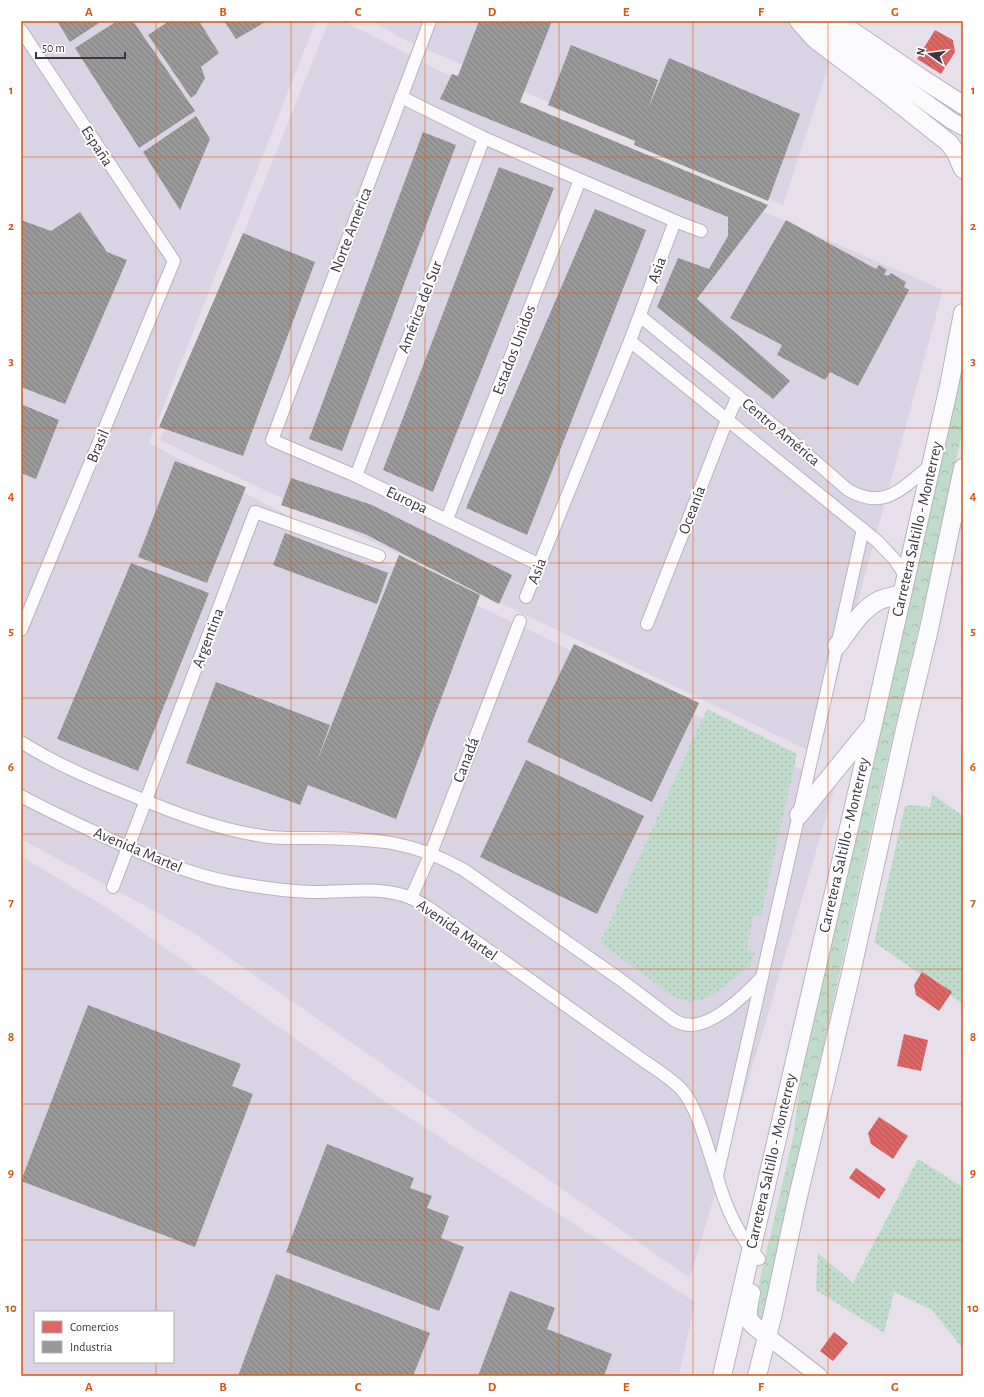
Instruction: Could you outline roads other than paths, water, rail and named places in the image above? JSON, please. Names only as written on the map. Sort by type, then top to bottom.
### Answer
[{"type":"main road","points":[[799,21],[815,39],[949,143],[956,153],[963,169]]},
{"type":"main road","points":[[837,21],[963,105]]},
{"type":"main road","name":"Carretera Saltillo - Monterrey","points":[[722,1376],[794,1105],[797,1079],[798,1046],[873,724],[949,386],[963,313]]},
{"type":"main road","name":"Carretera Saltillo - Monterrey","points":[[757,1376],[853,966],[906,725],[929,629],[963,468]]},
{"type":"main road","points":[[838,646],[862,612],[870,605],[904,586]]},
{"type":"main road","points":[[799,815],[873,724]]},
{"type":"main road","points":[[755,1254],[747,1315],[751,1323],[767,1336]]},
{"type":"street","name":"Norte America","points":[[272,440],[430,21]]},
{"type":"street","points":[[814,21],[952,121],[963,127]]},
{"type":"street","name":"España","points":[[21,30],[174,262]]},
{"type":"street","points":[[401,97],[484,138],[701,231]]},
{"type":"street","name":"América del Sur","points":[[356,476],[484,138]]},
{"type":"street","name":"Estados Unidos","points":[[447,520],[580,180]]},
{"type":"street","name":"Asia","points":[[526,597],[640,316],[675,221]]},
{"type":"street","name":"Brasil","points":[[21,630],[174,262]]},
{"type":"street","name":"Centro América","points":[[640,316],[785,435],[848,490],[858,496],[878,499],[887,497],[898,492],[930,466]]},
{"type":"street","name":"Centro América","points":[[630,341],[827,499],[886,550],[895,560],[904,586]]},
{"type":"street","name":"Oceanía","points":[[646,624],[727,420],[738,396]]},
{"type":"street","name":"Europa","points":[[272,440],[356,476],[540,565]]},
{"type":"street","name":"Argentina","points":[[113,886],[255,512],[379,556]]},
{"type":"street","points":[[717,1176],[838,646],[862,529]]},
{"type":"street","name":"Canadá","points":[[411,898],[431,853],[520,621]]},
{"type":"street","points":[[21,742],[58,764],[146,801],[195,819],[263,836],[385,841],[431,853],[464,870],[674,1020],[682,1024],[691,1025],[711,1019],[743,997],[762,977]]},
{"type":"street","name":"Avenida Martel","points":[[21,796],[53,814],[128,847],[201,875],[266,888],[312,892],[371,891],[394,893],[411,898],[429,908],[644,1061],[681,1090],[693,1109],[722,1193],[734,1222],[755,1254]]},
{"type":"street","points":[[767,1336],[819,1376]]}]
